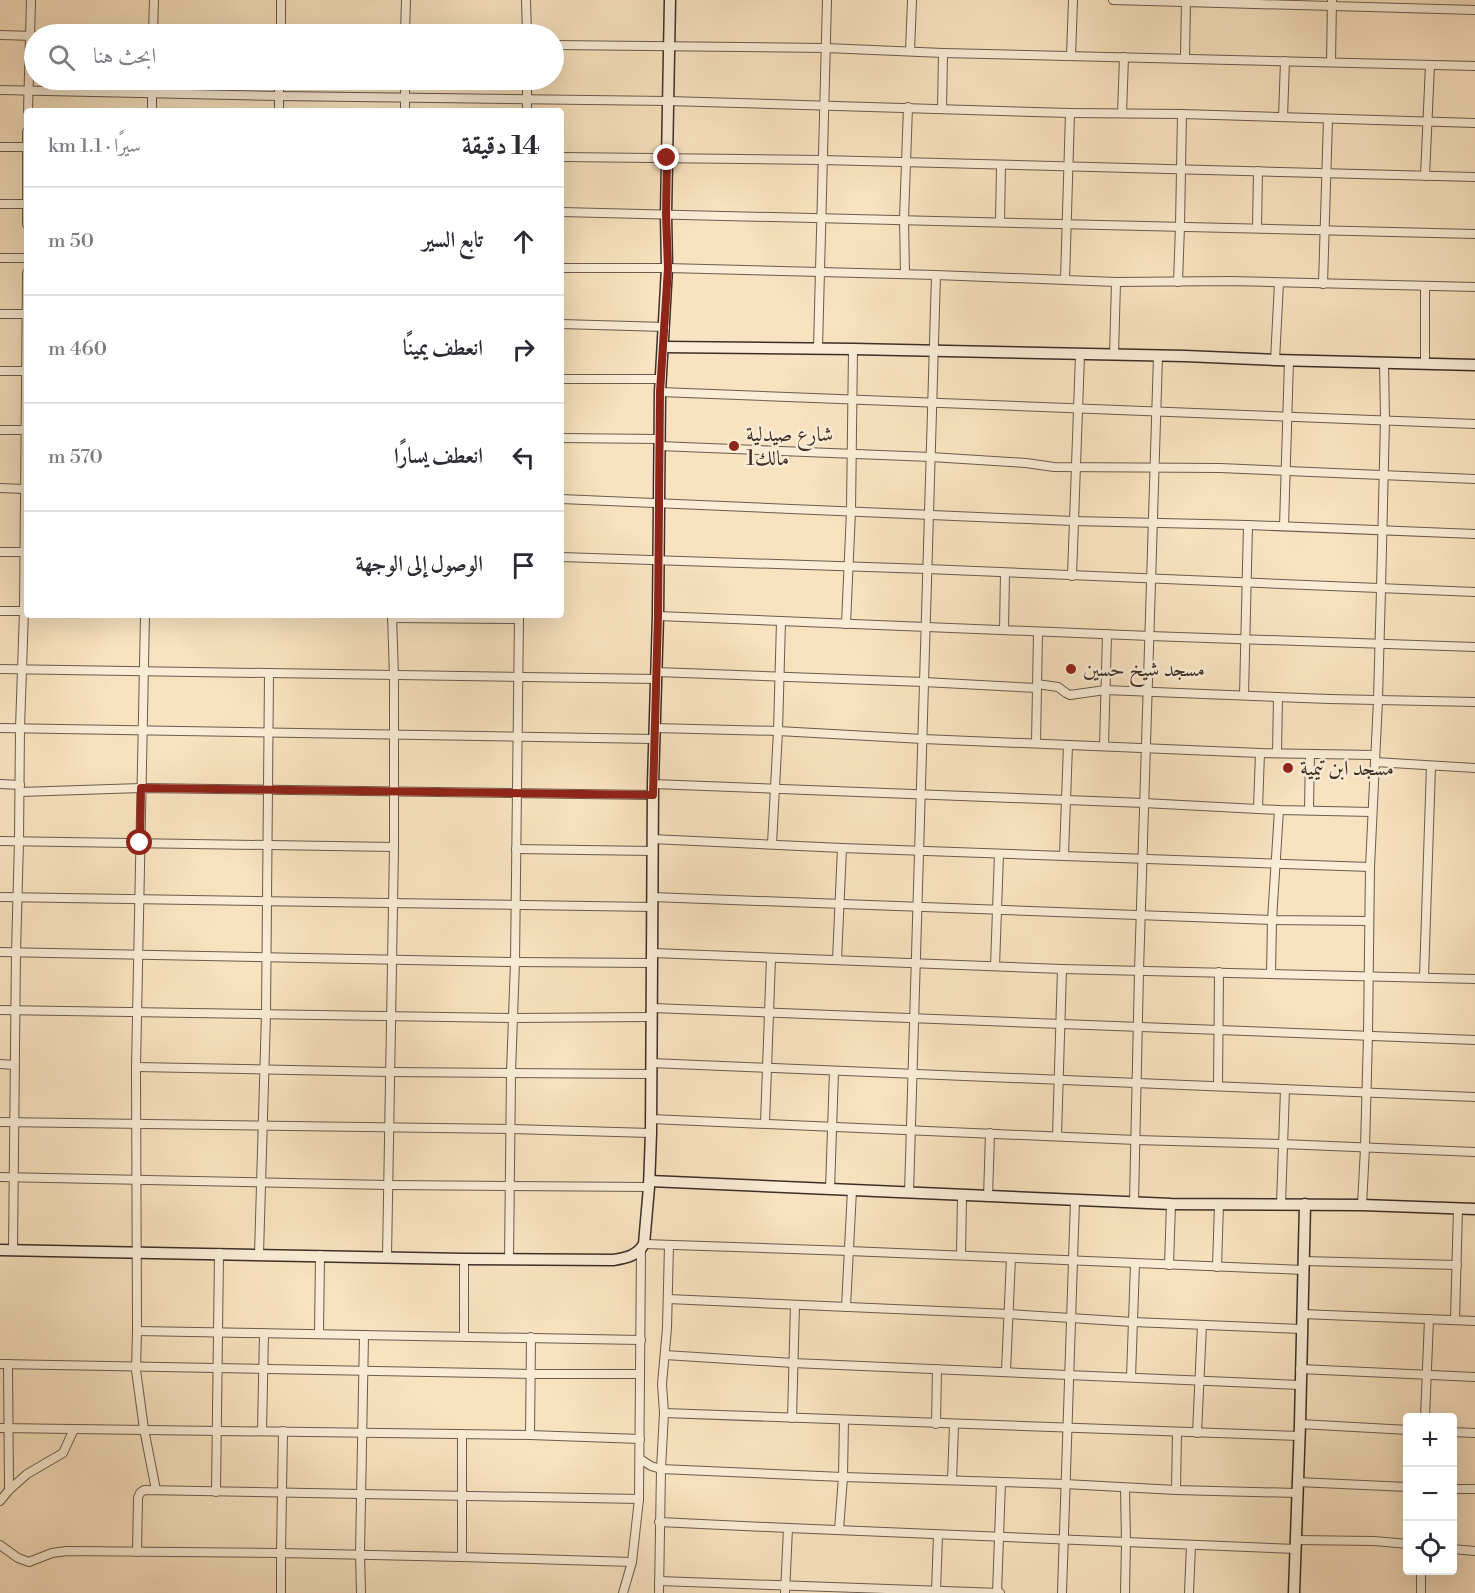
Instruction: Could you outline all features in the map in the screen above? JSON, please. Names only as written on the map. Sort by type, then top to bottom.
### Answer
[{"type":"main road","points":[[0,1250],[613,1260],[633,1256],[643,1247],[646,1234],[651,1133],[652,839],[658,616],[660,379],[668,268],[666,214],[670,0]]},
{"type":"main road","points":[[663,347],[818,348],[1475,364]]},
{"type":"main road","points":[[649,1184],[1134,1202],[1362,1204],[1475,1209]]},
{"type":"main road","points":[[1295,1593],[1305,1204]]},
{"type":"street","points":[[31,0],[32,24]]},
{"type":"street","points":[[153,24],[154,0]]},
{"type":"street","points":[[281,0],[281,24]]},
{"type":"street","points":[[405,24],[406,0]]},
{"type":"street","points":[[526,0],[527,24]]},
{"type":"street","points":[[818,348],[827,0]]},
{"type":"street","points":[[910,51],[912,0]]},
{"type":"street","points":[[1071,56],[1073,0]]},
{"type":"street","points":[[1113,0],[1332,3],[1475,10]]},
{"type":"street","points":[[1185,58],[1186,1]]},
{"type":"street","points":[[1331,62],[1332,3]]},
{"type":"street","points":[[0,35],[24,36]]},
{"type":"street","points":[[564,45],[826,48],[1475,66]]},
{"type":"street","points":[[942,109],[943,53]]},
{"type":"street","points":[[1122,113],[1124,57]]},
{"type":"street","points":[[1284,117],[1285,61]]},
{"type":"street","points":[[1425,176],[1430,65]]},
{"type":"street","points":[[0,90],[668,101],[1475,123]]},
{"type":"street","points":[[28,90],[28,108]]},
{"type":"street","points":[[279,90],[279,108]]},
{"type":"street","points":[[405,90],[405,108]]},
{"type":"street","points":[[527,90],[527,108]]},
{"type":"street","points":[[152,93],[152,108]]},
{"type":"street","points":[[904,274],[908,108]]},
{"type":"street","points":[[1065,280],[1070,113]]},
{"type":"street","points":[[1178,282],[1182,114]]},
{"type":"street","points":[[1323,284],[1328,119]]},
{"type":"street","points":[[0,147],[24,147]]},
{"type":"street","points":[[564,157],[822,160],[1475,177]]},
{"type":"street","points":[[1000,222],[1002,165]]},
{"type":"street","points":[[1257,228],[1258,171]]},
{"type":"street","points":[[0,204],[24,204]]},
{"type":"street","points":[[564,212],[1475,234]]},
{"type":"street","points":[[0,258],[24,258]]},
{"type":"street","points":[[564,268],[668,268],[1116,282],[1231,281],[1475,287]]},
{"type":"street","points":[[909,1193],[936,275]]},
{"type":"street","points":[[1114,355],[1116,282]]},
{"type":"street","points":[[1275,360],[1279,283]]},
{"type":"street","points":[[1425,286],[1425,363]]},
{"type":"street","points":[[0,314],[24,314]]},
{"type":"street","points":[[564,324],[665,327]]},
{"type":"street","points":[[846,624],[853,349]]},
{"type":"street","points":[[1072,576],[1080,355]]},
{"type":"street","points":[[1134,1202],[1158,356]]},
{"type":"street","points":[[1284,526],[1289,360]]},
{"type":"street","points":[[1362,1204],[1368,1035],[1370,867],[1381,589],[1384,362]]},
{"type":"street","points":[[0,371],[24,371]]},
{"type":"street","points":[[564,379],[660,379]]},
{"type":"street","points":[[660,392],[1475,424]]},
{"type":"street","points":[[0,430],[24,430]]},
{"type":"street","points":[[564,438],[931,457],[1076,468],[1154,467],[1475,479]]},
{"type":"street","points":[[0,488],[24,489]]},
{"type":"street","points":[[564,500],[1073,521],[1284,526],[1475,534]]},
{"type":"street","points":[[1244,695],[1248,525]]},
{"type":"street","points":[[0,552],[24,552]]},
{"type":"street","points":[[564,556],[1475,592]]},
{"type":"street","points":[[1004,630],[1005,573]]},
{"type":"street","points":[[0,611],[24,611],[13,1122],[13,1250]]},
{"type":"street","points":[[658,616],[1475,647]]},
{"type":"street","points":[[145,618],[136,1067],[136,1366],[144,1429],[156,1490]]},
{"type":"street","points":[[387,1257],[394,848],[392,618]]},
{"type":"street","points":[[509,1260],[519,618]]},
{"type":"street","points":[[772,844],[781,621]]},
{"type":"street","points":[[1036,743],[1038,632]]},
{"type":"street","points":[[1104,746],[1107,634]]},
{"type":"street","points":[[0,669],[518,678],[779,677],[1058,687],[1068,694],[1105,690],[1475,702]]},
{"type":"street","points":[[259,1254],[266,1014],[269,674]]},
{"type":"street","points":[[1277,753],[1278,697]]},
{"type":"street","points":[[0,728],[518,736],[778,731],[1310,754],[1475,768]]},
{"type":"street","points":[[1064,855],[1068,745]]},
{"type":"street","points":[[1258,808],[1260,753]]},
{"type":"street","points":[[1309,809],[1310,754]]},
{"type":"street","points":[[1424,977],[1431,766]]},
{"type":"street","points":[[0,784],[20,788],[516,794],[776,788],[1372,812]]},
{"type":"street","points":[[1271,974],[1279,810]]},
{"type":"street","points":[[652,839],[1370,867]]},
{"type":"street","points":[[0,841],[394,848]]},
{"type":"street","points":[[837,960],[842,848]]},
{"type":"street","points":[[516,849],[652,851]]},
{"type":"street","points":[[995,966],[999,854]]},
{"type":"street","points":[[0,897],[515,905],[652,902],[840,904],[1272,920],[1369,921]]},
{"type":"street","points":[[0,952],[515,962],[652,958],[771,958],[1062,969],[1475,979]]},
{"type":"street","points":[[765,1123],[771,958]]},
{"type":"street","points":[[1057,1136],[1062,969]]},
{"type":"street","points":[[1218,1086],[1219,972]]},
{"type":"street","points":[[0,1010],[513,1018],[652,1012],[769,1012],[1475,1040]]},
{"type":"street","points":[[0,1064],[15,1065]]},
{"type":"street","points":[[136,1067],[390,1072],[767,1068],[1475,1097]]},
{"type":"street","points":[[830,1189],[834,1071]]},
{"type":"street","points":[[1281,1203],[1285,1089]]},
{"type":"street","points":[[651,1119],[1475,1152]]},
{"type":"street","points":[[0,1122],[651,1133]]},
{"type":"street","points":[[988,1197],[990,1133]]},
{"type":"street","points":[[0,1177],[388,1185],[649,1184]]},
{"type":"street","points":[[846,1307],[852,1190]]},
{"type":"street","points":[[960,1255],[962,1196]]},
{"type":"street","points":[[1062,1593],[1075,1200]]},
{"type":"street","points":[[1169,1265],[1171,1203]]},
{"type":"street","points":[[1217,1267],[1219,1204]]},
{"type":"street","points":[[1455,1320],[1458,1208]]},
{"type":"street","points":[[659,1593],[659,1521],[664,1413],[662,1384],[669,1245]]},
{"type":"street","points":[[623,1593],[632,1562],[639,1499],[643,1247],[669,1245],[849,1251],[1217,1267],[1456,1265]]},
{"type":"street","points":[[216,1492],[219,1253]]},
{"type":"street","points":[[319,1334],[320,1255]]},
{"type":"street","points":[[1006,1371],[1011,1258]]},
{"type":"street","points":[[464,1259],[464,1336]]},
{"type":"street","points":[[1131,1377],[1135,1264]]},
{"type":"street","points":[[668,1299],[1301,1329]]},
{"type":"street","points":[[792,1418],[795,1305]]},
{"type":"street","points":[[1302,1314],[1475,1321]]},
{"type":"street","points":[[1425,1413],[1429,1319]]},
{"type":"street","points":[[1197,1433],[1202,1325]]},
{"type":"street","points":[[137,1331],[641,1340]]},
{"type":"street","points":[[262,1431],[264,1333]]},
{"type":"street","points":[[361,1593],[364,1335]]},
{"type":"street","points":[[530,1435],[531,1337]]},
{"type":"street","points":[[665,1355],[793,1363],[1300,1385]]},
{"type":"street","points":[[9,1490],[4,1428],[4,1364],[640,1374]]},
{"type":"street","points":[[936,1424],[937,1369]]},
{"type":"street","points":[[1300,1370],[1475,1377]]},
{"type":"street","points":[[664,1413],[1299,1436]]},
{"type":"street","points":[[839,1530],[844,1420]]},
{"type":"street","points":[[1300,1424],[1403,1430]]},
{"type":"street","points":[[952,1480],[954,1425]]},
{"type":"street","points":[[4,1428],[530,1435],[640,1439]]},
{"type":"street","points":[[0,1501],[27,1474],[63,1453],[74,1429]]},
{"type":"street","points":[[281,1593],[283,1431]]},
{"type":"street","points":[[1457,1432],[1475,1433]]},
{"type":"street","points":[[1176,1490],[1177,1433]]},
{"type":"street","points":[[462,1434],[462,1557]]},
{"type":"street","points":[[640,1459],[661,1469],[1176,1490],[1403,1487]]},
{"type":"street","points":[[659,1581],[786,1589],[999,1593],[1002,1482]]},
{"type":"street","points":[[1125,1488],[1125,1593]]},
{"type":"street","points":[[1457,1489],[1475,1489]]},
{"type":"street","points":[[136,1552],[138,1498],[144,1490],[639,1499]]},
{"type":"street","points":[[659,1521],[1191,1545],[1374,1541],[1403,1544]]},
{"type":"street","points":[[786,1589],[788,1528]]},
{"type":"street","points":[[932,1592],[938,1535]]},
{"type":"street","points":[[0,1545],[18,1558],[29,1562],[52,1553],[67,1551],[360,1554],[632,1562]]},
{"type":"street","points":[[1189,1593],[1191,1545]]},
{"type":"street","points":[[1457,1549],[1475,1551]]},
{"type":"street","points":[[1421,1575],[1421,1593]]},
{"type":"place","name":"شارع صيدلية مالك1","points":[[734,446]]},
{"type":"place","name":"مسجد شيخ حسين","points":[[1071,669]]},
{"type":"place","name":"مسجد ابن تيمية","points":[[1288,768]]},
{"type":"route","points":[[140,843],[141,788],[653,795],[658,616],[660,392],[668,268],[667,158]]}]
